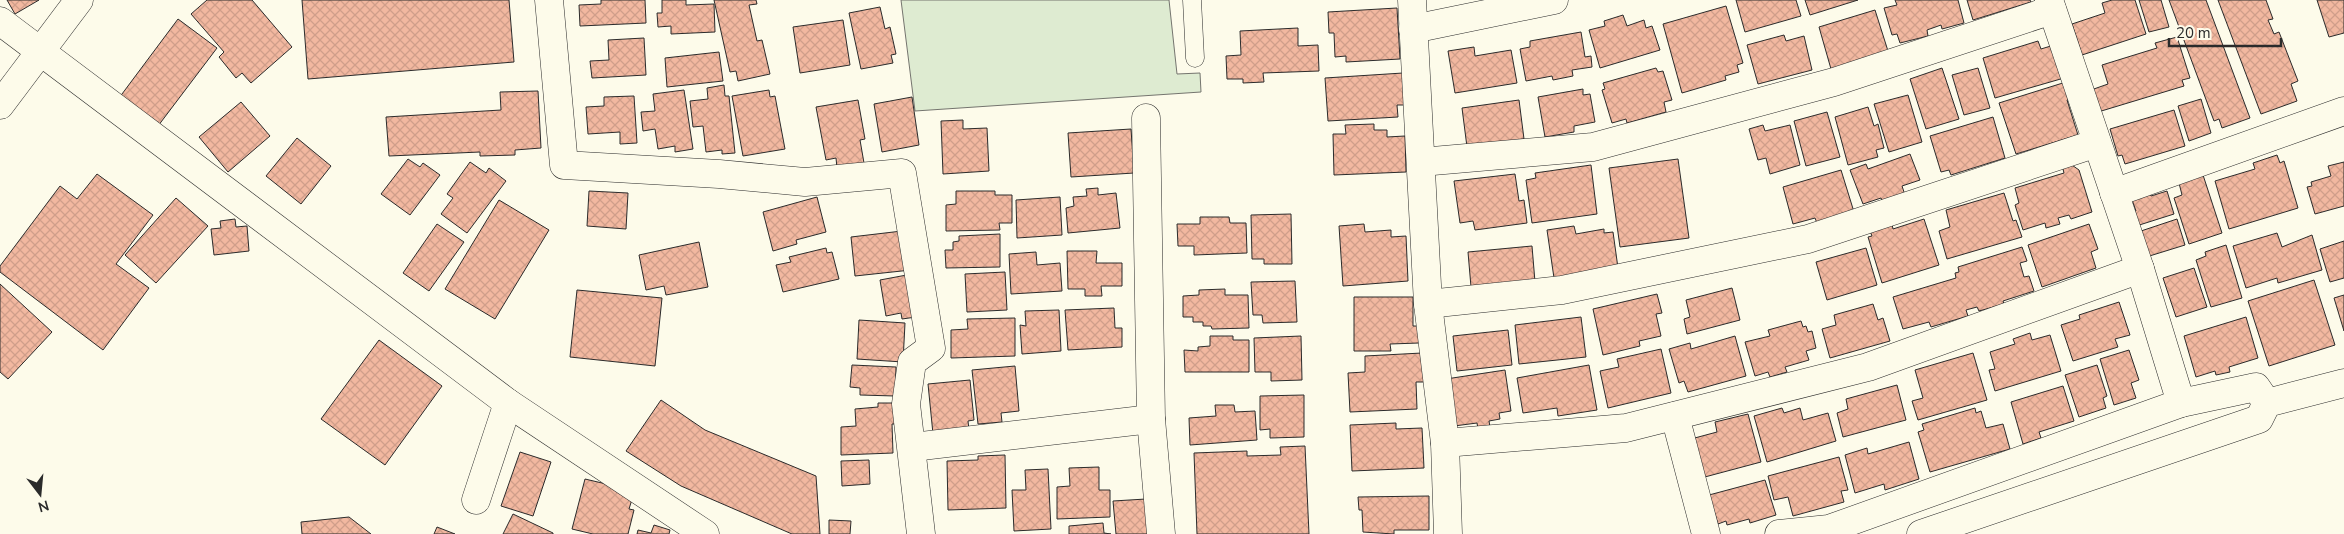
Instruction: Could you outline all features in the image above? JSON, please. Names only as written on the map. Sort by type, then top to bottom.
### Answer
[{"type":"street","points":[[0,106],[79,0]]},
{"type":"street","points":[[549,0],[564,165],[719,174],[805,182],[902,173],[931,348],[912,362],[906,404],[913,447],[921,534]]},
{"type":"street","points":[[1412,0],[1412,29],[1418,85],[1428,304],[1445,443],[1448,534]]},
{"type":"street","points":[[1412,29],[1554,0]]},
{"type":"street","points":[[1421,162],[1593,147],[1834,82],[2050,5],[2140,269],[2181,403]]},
{"type":"street","points":[[0,21],[508,403],[705,534]]},
{"type":"street","points":[[2114,193],[2344,112]]},
{"type":"street","points":[[1146,118],[1149,200],[1150,419],[1161,534]]},
{"type":"street","points":[[1428,304],[1562,290],[1808,239],[2097,143]]},
{"type":"street","points":[[1445,443],[1626,428],[1675,416],[1868,367],[2140,269]]},
{"type":"street","points":[[1921,534],[2259,419],[2267,403],[2344,383]]},
{"type":"street","points":[[1779,534],[1829,530],[2181,403],[2256,388],[2267,403]]},
{"type":"street","points":[[476,500],[508,403]]},
{"type":"street","points":[[1675,416],[1706,534]]},
{"type":"street","points":[[913,447],[1150,419]]},
{"type":"lane","points":[[1192,0],[1195,58]]},
{"type":"green space","points":[[901,0],[1169,0],[1177,74],[1200,73],[1201,92],[915,111]]},
{"type":"building","points":[[7,0],[39,0],[15,14]]},
{"type":"building","points":[[207,0],[252,0],[292,47],[251,83],[242,73],[236,78],[219,57],[224,52],[191,14]]},
{"type":"building","points":[[302,0],[509,0],[514,62],[308,79]]},
{"type":"building","points":[[601,0],[645,0],[646,23],[580,26],[579,5],[601,4]]},
{"type":"building","points":[[662,0],[686,0],[686,5],[714,4],[715,32],[671,34],[671,26],[658,27],[657,13],[662,13]]},
{"type":"building","points":[[714,0],[756,0],[757,4],[749,5],[757,41],[762,40],[770,74],[738,81],[736,71],[730,72]]},
{"type":"building","points":[[1736,0],[1796,0],[1801,16],[1745,32]]},
{"type":"building","points":[[1805,0],[1858,0],[1810,15]]},
{"type":"building","points":[[1895,0],[1958,0],[1964,23],[1942,29],[1941,25],[1927,30],[1928,36],[1900,43],[1897,34],[1892,35],[1884,8],[1897,5]]},
{"type":"building","points":[[1967,0],[2030,0],[2031,2],[1973,20]]},
{"type":"building","points":[[2112,0],[2135,0],[2146,34],[2082,55],[2072,24],[2105,13],[2102,3]]},
{"type":"building","points":[[2139,0],[2161,0],[2169,27],[2149,32]]},
{"type":"building","points":[[2169,0],[2206,0],[2250,118],[2222,128],[2219,119],[2214,121]]},
{"type":"building","points":[[2218,0],[2266,0],[2273,19],[2268,20],[2274,34],[2279,32],[2298,81],[2291,84],[2297,101],[2261,114]]},
{"type":"building","points":[[2317,0],[2344,0],[2344,33],[2329,37]]},
{"type":"building","points":[[1726,6],[1743,63],[1737,65],[1739,72],[1725,76],[1726,80],[1682,93],[1663,24]]},
{"type":"building","points":[[880,7],[885,29],[890,27],[896,54],[891,55],[893,63],[861,69],[849,13]]},
{"type":"building","points":[[1397,8],[1400,59],[1346,62],[1346,56],[1335,57],[1334,33],[1329,33],[1328,12]]},
{"type":"building","points":[[1875,10],[1888,51],[1831,69],[1819,27]]},
{"type":"building","points":[[1623,15],[1627,26],[1644,20],[1646,28],[1652,26],[1660,50],[1600,68],[1589,30],[1605,26],[1604,21]]},
{"type":"building","points":[[178,19],[217,48],[158,126],[119,98]]},
{"type":"building","points":[[843,20],[850,65],[800,73],[793,27]]},
{"type":"building","points":[[1298,28],[1298,46],[1318,45],[1319,71],[1263,73],[1264,82],[1243,83],[1243,79],[1227,79],[1226,56],[1241,55],[1240,31]]},
{"type":"building","points":[[1581,32],[1585,57],[1591,56],[1592,67],[1572,70],[1573,76],[1553,80],[1552,76],[1526,81],[1520,49],[1530,47],[1530,41]]},
{"type":"building","points":[[1784,35],[1786,41],[1804,36],[1812,70],[1758,84],[1747,45]]},
{"type":"building","points":[[2177,37],[2190,78],[2182,80],[2184,86],[2098,112],[2091,90],[2108,84],[2102,65],[2157,48],[2155,43]]},
{"type":"building","points":[[644,38],[646,75],[592,78],[590,61],[609,60],[608,40]]},
{"type":"building","points":[[2038,41],[2041,49],[2054,45],[2064,78],[1995,98],[1983,58]]},
{"type":"building","points":[[1474,47],[1475,56],[1511,50],[1517,83],[1455,93],[1448,51]]},
{"type":"building","points":[[719,52],[723,81],[667,87],[665,58]]},
{"type":"building","points":[[1656,68],[1658,72],[1663,71],[1672,100],[1664,102],[1666,112],[1627,123],[1626,119],[1612,123],[1602,90],[1605,89],[1603,83]]},
{"type":"building","points":[[1942,68],[1959,119],[1926,129],[1910,79]]},
{"type":"building","points":[[1978,68],[1990,108],[1964,115],[1952,75]]},
{"type":"building","points":[[1403,73],[1404,105],[1397,105],[1398,117],[1328,121],[1325,78]]},
{"type":"building","points":[[2066,82],[2071,98],[2067,100],[2078,135],[2016,154],[1999,103]]},
{"type":"building","points":[[724,85],[725,96],[729,96],[735,153],[722,154],[722,150],[706,152],[703,126],[693,127],[690,101],[708,99],[707,88]]},
{"type":"building","points":[[1583,89],[1583,95],[1590,94],[1595,122],[1574,126],[1574,132],[1545,137],[1538,97]]},
{"type":"building","points":[[684,90],[693,149],[675,152],[675,146],[658,149],[655,129],[643,131],[641,112],[655,111],[653,94]]},
{"type":"building","points":[[769,90],[770,97],[775,96],[785,149],[743,156],[732,96]]},
{"type":"building","points":[[538,91],[541,148],[515,150],[515,155],[480,156],[480,152],[389,156],[386,117],[501,110],[500,92]]},
{"type":"building","points":[[1908,95],[1922,142],[1889,152],[1874,104]]},
{"type":"building","points":[[634,96],[637,143],[620,144],[620,132],[588,134],[586,107],[604,106],[604,97]]},
{"type":"building","points":[[912,97],[919,145],[882,152],[874,104]]},
{"type":"building","points":[[2201,99],[2211,133],[2189,141],[2178,106]]},
{"type":"building","points":[[858,100],[865,139],[860,140],[864,163],[837,168],[836,158],[826,160],[816,107]]},
{"type":"building","points":[[1519,100],[1524,139],[1467,147],[1462,108]]},
{"type":"building","points":[[241,102],[270,136],[228,172],[199,137]]},
{"type":"building","points":[[1868,107],[1874,126],[1878,124],[1884,148],[1876,150],[1878,157],[1848,165],[1835,117]]},
{"type":"building","points":[[2174,110],[2185,146],[2125,164],[2122,155],[2118,156],[2110,129]]},
{"type":"building","points":[[1827,112],[1840,157],[1806,166],[1794,121]]},
{"type":"building","points":[[1993,117],[2005,158],[1951,175],[1949,170],[1941,172],[1930,136]]},
{"type":"building","points":[[963,120],[963,129],[987,128],[989,171],[943,174],[941,121]]},
{"type":"building","points":[[1374,124],[1374,130],[1387,130],[1387,137],[1405,136],[1406,172],[1334,175],[1333,134],[1346,134],[1345,125]]},
{"type":"building","points":[[1763,125],[1765,131],[1790,125],[1800,165],[1770,174],[1766,158],[1758,160],[1749,129]]},
{"type":"building","points":[[1131,129],[1134,173],[1071,177],[1068,133]]},
{"type":"building","points":[[297,138],[331,166],[301,204],[266,176]]},
{"type":"building","points":[[1910,154],[1920,180],[1902,186],[1905,195],[1883,203],[1881,198],[1863,204],[1850,170],[1866,164],[1868,169]]},
{"type":"building","points":[[2277,155],[2280,163],[2284,161],[2298,208],[2229,229],[2215,181],[2255,169],[2253,163]]},
{"type":"building","points":[[408,159],[420,167],[423,163],[440,175],[410,215],[381,194]]},
{"type":"building","points":[[1678,159],[1689,238],[1620,247],[1609,168]]},
{"type":"building","points":[[470,162],[486,173],[489,168],[506,181],[467,233],[441,214],[453,198],[447,194]]},
{"type":"building","points":[[2344,162],[2344,206],[2315,214],[2307,187],[2312,186],[2311,182],[2331,176],[2328,166]]},
{"type":"building","points":[[2069,163],[2079,170],[2092,212],[2071,219],[2069,215],[2058,218],[2060,224],[2046,228],[2045,223],[2023,230],[2015,205],[2019,203],[2015,188],[2064,173],[2062,165]]},
{"type":"building","points":[[1591,165],[1597,214],[1532,223],[1526,180],[1536,178],[1535,173]]},
{"type":"building","points":[[1841,170],[1854,212],[1817,223],[1815,218],[1793,224],[1783,187]]},
{"type":"building","points":[[97,174],[153,215],[116,264],[149,288],[103,350],[0,272],[0,266],[60,186],[77,199]]},
{"type":"building","points":[[1515,174],[1519,201],[1524,200],[1527,223],[1475,230],[1473,221],[1460,223],[1454,181]]},
{"type":"building","points":[[2203,175],[2222,233],[2189,244],[2174,198],[2182,195],[2179,183]]},
{"type":"building","points":[[1098,188],[1098,195],[1116,193],[1120,228],[1068,233],[1066,208],[1074,206],[1073,197],[1087,196],[1086,189]]},
{"type":"building","points":[[589,191],[628,193],[626,229],[587,226]]},
{"type":"building","points":[[956,191],[995,191],[995,195],[1012,195],[1012,223],[999,223],[1000,230],[946,231],[946,205],[956,204]]},
{"type":"building","points":[[2149,191],[2151,196],[2167,191],[2174,214],[2133,227],[2129,213],[2136,211],[2131,197]]},
{"type":"building","points":[[2004,193],[2013,221],[2016,220],[2022,237],[1947,259],[1939,231],[1950,227],[1946,210]]},
{"type":"building","points":[[817,197],[826,232],[796,240],[797,244],[773,251],[763,212]]},
{"type":"building","points":[[1060,197],[1062,235],[1017,238],[1016,200]]},
{"type":"building","points":[[176,198],[208,226],[156,283],[125,255]]},
{"type":"building","points":[[499,200],[549,230],[495,319],[445,289]]},
{"type":"building","points":[[1291,214],[1292,264],[1264,264],[1264,259],[1252,259],[1251,215]]},
{"type":"building","points":[[1200,217],[1229,217],[1230,223],[1246,223],[1247,253],[1194,255],[1194,246],[1178,246],[1177,224],[1200,224]]},
{"type":"building","points":[[235,219],[236,227],[247,226],[249,251],[214,255],[211,229],[221,228],[220,221]]},
{"type":"building","points":[[1924,219],[1939,265],[1882,283],[1868,237],[1872,236],[1870,231],[1892,224],[1893,229]]},
{"type":"building","points":[[2177,219],[2185,245],[2143,258],[2135,233]]},
{"type":"building","points":[[437,224],[464,242],[429,291],[403,273]]},
{"type":"building","points":[[1364,224],[1365,232],[1391,230],[1391,237],[1406,236],[1408,281],[1343,286],[1339,226]]},
{"type":"building","points":[[2089,224],[2098,249],[2091,252],[2096,268],[2042,287],[2028,245]]},
{"type":"building","points":[[1574,226],[1576,234],[1604,229],[1604,233],[1613,232],[1618,268],[1554,278],[1547,230]]},
{"type":"building","points":[[902,231],[911,270],[855,276],[851,237]]},
{"type":"building","points":[[2277,233],[2282,247],[2312,235],[2322,270],[2278,283],[2277,278],[2246,288],[2233,246]]},
{"type":"building","points":[[1000,234],[1000,267],[946,268],[945,250],[953,250],[953,242],[959,241],[959,236]]},
{"type":"building","points":[[2344,241],[2344,278],[2330,282],[2320,249]]},
{"type":"building","points":[[699,242],[708,287],[666,295],[664,286],[646,290],[639,255]]},
{"type":"building","points":[[2226,245],[2242,298],[2211,307],[2196,260],[2206,256],[2205,252]]},
{"type":"building","points":[[1532,246],[1535,282],[1471,287],[1468,252]]},
{"type":"building","points":[[2022,247],[2027,261],[2020,263],[2024,277],[2029,276],[2034,291],[2003,301],[2004,304],[1979,311],[1977,307],[1966,310],[1968,316],[1931,327],[1929,322],[1903,329],[1893,297],[1956,278],[1955,273],[1959,272],[1958,267]]},
{"type":"building","points":[[826,248],[827,253],[832,252],[839,279],[783,292],[776,265],[791,262],[789,257]]},
{"type":"building","points":[[1866,248],[1877,285],[1827,300],[1816,262]]},
{"type":"building","points":[[1067,251],[1097,251],[1096,263],[1122,263],[1122,286],[1101,286],[1102,296],[1085,296],[1085,289],[1068,289]]},
{"type":"building","points":[[1036,252],[1037,265],[1060,263],[1062,291],[1011,294],[1009,254]]},
{"type":"building","points":[[2194,268],[2207,307],[2176,317],[2163,278]]},
{"type":"building","points":[[1005,272],[1007,310],[967,312],[965,274]]},
{"type":"building","points":[[912,274],[916,317],[902,319],[901,313],[886,316],[880,280]]},
{"type":"building","points":[[2314,280],[2335,345],[2269,366],[2248,301]]},
{"type":"building","points":[[1295,281],[1297,322],[1263,323],[1262,315],[1253,315],[1251,282]]},
{"type":"building","points":[[0,284],[52,332],[8,379],[0,372]]},
{"type":"building","points":[[1732,288],[1740,320],[1687,334],[1684,319],[1690,317],[1686,300]]},
{"type":"building","points":[[1225,289],[1225,295],[1248,295],[1249,328],[1212,329],[1211,326],[1203,326],[1203,322],[1193,322],[1193,317],[1183,317],[1183,296],[1199,295],[1199,290]]},
{"type":"building","points":[[577,290],[662,298],[655,366],[570,357]]},
{"type":"building","points":[[1657,294],[1662,313],[1656,314],[1661,336],[1639,341],[1640,346],[1603,355],[1593,309]]},
{"type":"building","points":[[2344,295],[2344,331],[2334,298]]},
{"type":"building","points":[[1354,297],[1413,297],[1413,326],[1419,326],[1419,343],[1390,344],[1391,351],[1354,351]]},
{"type":"building","points":[[2119,302],[2130,335],[2115,339],[2118,347],[2073,361],[2061,325],[2080,319],[2079,315]]},
{"type":"building","points":[[1873,304],[1878,320],[1883,318],[1890,341],[1830,358],[1822,329],[1836,325],[1834,315]]},
{"type":"building","points":[[1114,308],[1115,328],[1122,328],[1122,347],[1068,350],[1065,310]]},
{"type":"building","points":[[1059,310],[1061,351],[1022,354],[1020,325],[1026,326],[1025,311]]},
{"type":"building","points":[[1581,317],[1586,357],[1519,364],[1515,325]]},
{"type":"building","points":[[2246,317],[2258,358],[2229,367],[2230,372],[2216,375],[2215,371],[2196,377],[2184,336]]},
{"type":"building","points":[[1015,318],[1015,356],[951,358],[951,330],[968,329],[967,319]]},
{"type":"building","points":[[859,320],[905,323],[903,362],[857,359]]},
{"type":"building","points":[[1801,321],[1803,327],[1806,326],[1808,332],[1812,331],[1816,348],[1806,351],[1809,360],[1785,367],[1787,372],[1770,377],[1768,372],[1755,376],[1745,342],[1770,336],[1768,330]]},
{"type":"building","points":[[1508,330],[1512,365],[1457,371],[1453,336]]},
{"type":"building","points":[[2030,333],[2032,340],[2050,335],[2061,371],[1995,391],[1989,370],[1995,369],[1990,352],[2015,344],[2013,339]]},
{"type":"building","points":[[1210,336],[1233,336],[1233,340],[1249,340],[1249,372],[1185,372],[1184,350],[1198,351],[1198,347],[1210,346]]},
{"type":"building","points":[[1301,336],[1302,380],[1271,381],[1271,372],[1255,372],[1254,338]]},
{"type":"building","points":[[1735,336],[1746,376],[1688,392],[1684,381],[1679,383],[1669,349],[1690,343],[1691,349]]},
{"type":"building","points":[[379,340],[442,386],[385,465],[321,419]]},
{"type":"building","points":[[1661,349],[1671,393],[1608,408],[1600,371],[1619,367],[1617,359]]},
{"type":"building","points":[[2129,350],[2139,380],[2131,383],[2136,398],[2114,405],[2100,359]]},
{"type":"building","points":[[1422,353],[1424,382],[1416,382],[1417,409],[1350,412],[1348,373],[1365,372],[1365,356]]},
{"type":"building","points":[[1973,353],[1987,400],[1918,420],[1912,401],[1923,398],[1915,370]]},
{"type":"building","points":[[852,365],[896,367],[895,396],[860,395],[860,388],[850,387]]},
{"type":"building","points":[[1589,365],[1597,410],[1558,416],[1557,408],[1523,413],[1517,378]]},
{"type":"building","points":[[2097,365],[2107,396],[2103,398],[2106,408],[2079,417],[2065,375]]},
{"type":"building","points":[[1015,366],[1019,411],[1001,413],[1002,422],[978,424],[972,370]]},
{"type":"building","points":[[1505,370],[1511,411],[1499,413],[1500,419],[1489,421],[1490,427],[1478,429],[1477,423],[1454,426],[1446,379]]},
{"type":"building","points":[[970,380],[974,420],[968,421],[969,430],[933,434],[928,384]]},
{"type":"building","points":[[1897,385],[1906,420],[1843,437],[1837,413],[1848,409],[1846,399]]},
{"type":"building","points":[[2063,386],[2074,421],[2039,432],[2041,438],[2023,444],[2011,402]]},
{"type":"building","points":[[1304,395],[1304,437],[1270,438],[1270,429],[1260,430],[1260,396]]},
{"type":"building","points":[[661,400],[705,430],[816,476],[820,534],[792,534],[681,486],[626,451]]},
{"type":"building","points":[[878,403],[900,403],[901,424],[892,424],[893,453],[841,455],[841,427],[856,426],[855,409],[878,407]]},
{"type":"building","points":[[1215,405],[1234,405],[1235,412],[1255,411],[1257,440],[1190,445],[1189,418],[1216,416]]},
{"type":"building","points":[[1782,408],[1784,413],[1800,408],[1803,420],[1828,413],[1836,441],[1767,462],[1754,416]]},
{"type":"building","points":[[1975,408],[1976,413],[1981,411],[1986,428],[2003,424],[2010,449],[1930,472],[1918,432],[1924,430],[1922,424]]},
{"type":"building","points":[[1748,414],[1761,462],[1701,478],[1691,439],[1717,432],[1715,422]]},
{"type":"building","points":[[1396,423],[1396,429],[1422,428],[1424,468],[1352,471],[1350,425]]},
{"type":"building","points":[[1909,442],[1919,479],[1885,490],[1884,484],[1855,493],[1845,455],[1867,448],[1868,454]]},
{"type":"building","points":[[1305,446],[1309,534],[1197,534],[1194,453],[1247,451],[1247,456],[1281,455],[1280,447]]},
{"type":"building","points":[[520,452],[551,462],[533,516],[501,506]]},
{"type":"building","points":[[1005,455],[1006,508],[948,510],[947,461],[978,460],[978,456]]},
{"type":"building","points":[[1839,457],[1848,490],[1841,491],[1844,502],[1793,516],[1788,497],[1774,500],[1768,476]]},
{"type":"building","points":[[869,460],[870,484],[842,486],[841,461]]},
{"type":"building","points":[[1099,467],[1099,490],[1110,490],[1110,517],[1057,519],[1057,487],[1070,486],[1069,468]]},
{"type":"building","points":[[1048,469],[1051,529],[1014,531],[1012,490],[1026,490],[1025,470]]},
{"type":"building","points":[[585,479],[619,487],[633,496],[629,509],[634,510],[628,534],[593,534],[572,529]]},
{"type":"building","points":[[1765,480],[1776,515],[1750,523],[1749,519],[1727,525],[1726,521],[1718,524],[1709,495]]},
{"type":"building","points":[[1429,496],[1429,530],[1394,530],[1394,534],[1363,532],[1362,510],[1359,510],[1358,497]]},
{"type":"building","points":[[1146,499],[1149,534],[1116,534],[1113,501]]},
{"type":"building","points":[[513,514],[553,533],[553,534],[503,534]]},
{"type":"building","points":[[349,517],[371,534],[302,534],[301,522]]},
{"type":"building","points":[[829,520],[851,521],[850,534],[829,534]]},
{"type":"building","points":[[1103,523],[1104,533],[1111,534],[1069,534],[1069,526]]},
{"type":"building","points":[[654,525],[670,530],[669,534],[637,534],[638,530],[651,533]]},
{"type":"building","points":[[437,527],[455,534],[434,534]]}]
